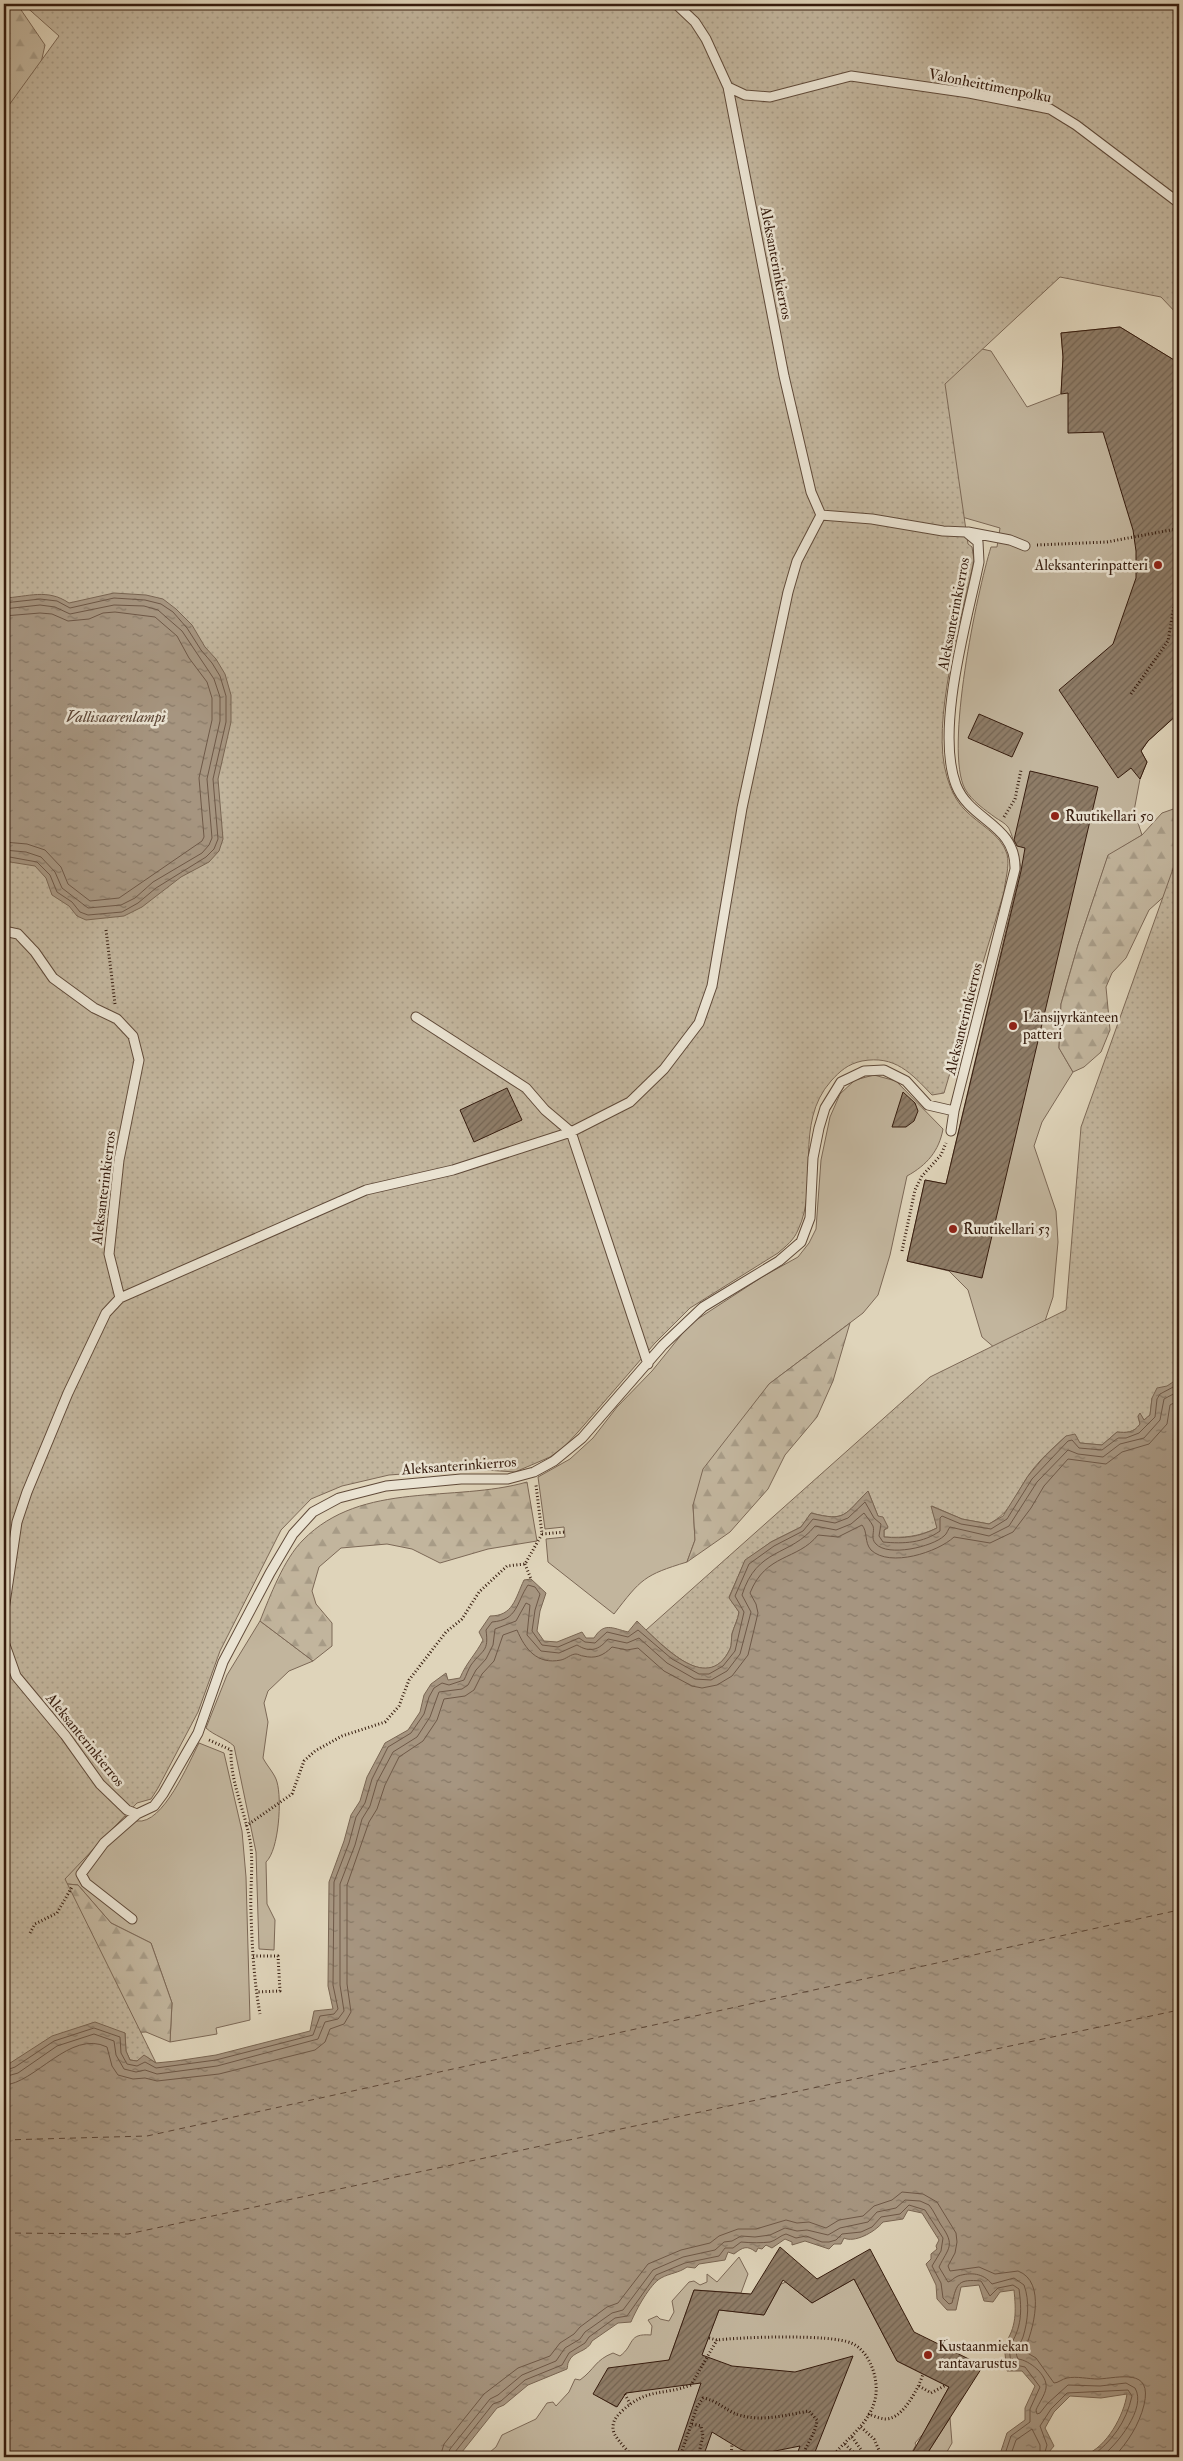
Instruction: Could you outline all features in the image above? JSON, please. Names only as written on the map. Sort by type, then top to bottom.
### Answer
[{"type":"lane","name":"Aleksanterinkierros","points":[[676,4],[695,22],[706,39],[728,87],[784,376],[811,492],[821,515]]},
{"type":"lane","name":"Valonheittimenpolku","points":[[728,87],[745,95],[770,97],[851,76],[969,93],[1050,109],[1076,125],[1179,203]]},
{"type":"lane","points":[[4,1610],[17,1522],[27,1492],[68,1394],[106,1313],[120,1298],[366,1190],[453,1170],[571,1132],[630,1102],[664,1069],[699,1023],[712,986],[742,808],[788,592],[797,561],[821,515],[872,519],[943,531],[966,532],[1010,540],[1026,546]]},
{"type":"lane","name":"Aleksanterinkierros","points":[[951,1130],[954,1111],[1014,869],[1015,856],[1007,838],[970,806],[963,797],[952,773],[950,758],[951,704],[980,551],[978,542],[966,532]]},
{"type":"lane","name":"Aleksanterinkierros","points":[[4,931],[18,934],[35,952],[54,978],[94,1008],[117,1019],[134,1036],[139,1060],[118,1160],[109,1254],[120,1298]]},
{"type":"lane","points":[[416,1017],[526,1088],[544,1110],[571,1132],[648,1364]]},
{"type":"lane","name":"Aleksanterinkierros","points":[[4,1642],[16,1676],[65,1735],[100,1784],[127,1810],[137,1814],[154,1806],[163,1794],[198,1733],[224,1662],[233,1644],[293,1534],[313,1512],[340,1498],[386,1486],[461,1479],[508,1479],[534,1472],[570,1450],[663,1345],[703,1307],[779,1261],[801,1242],[810,1218],[813,1158],[819,1128],[825,1108],[841,1082],[864,1070],[884,1070],[906,1081],[928,1105],[954,1111]]},
{"type":"lane","points":[[132,1919],[86,1883],[81,1874],[104,1843],[137,1814]]},
{"type":"path","points":[[1026,546],[1107,542],[1176,529],[1179,531]]},
{"type":"path","points":[[1131,694],[1168,641],[1179,577]]},
{"type":"path","points":[[996,827],[1015,799],[1021,770]]},
{"type":"path","points":[[106,930],[117,1019]]},
{"type":"path","points":[[902,1251],[914,1190],[922,1176],[941,1155],[951,1130]]},
{"type":"path","points":[[525,1564],[542,1534],[534,1472]]},
{"type":"path","points":[[542,1534],[565,1532]]},
{"type":"path","points":[[525,1564],[531,1579]]},
{"type":"path","points":[[246,1826],[292,1794],[304,1761],[316,1751],[342,1736],[385,1722],[399,1706],[409,1680],[446,1632],[462,1619],[479,1592],[507,1566],[525,1564]]},
{"type":"path","points":[[198,1733],[231,1750],[237,1792],[246,1826],[252,1863],[251,1912],[253,1956],[260,2014]]},
{"type":"path","points":[[30,1933],[35,1924],[57,1913],[81,1874]]},
{"type":"path","points":[[253,1956],[278,1956],[280,1991],[256,1992]]},
{"type":"path","points":[[709,2338],[717,2340],[826,2339],[844,2340],[854,2344],[867,2357],[875,2376],[875,2398],[861,2427],[832,2457]]},
{"type":"path","points":[[633,2457],[614,2433],[613,2424],[615,2419],[630,2404],[649,2394],[691,2385],[717,2340]]},
{"type":"path","points":[[868,2414],[885,2419],[892,2418],[910,2401],[920,2386],[923,2374]]},
{"type":"path","points":[[920,2386],[931,2394],[946,2385]]},
{"type":"path","points":[[625,2394],[630,2404]]},
{"type":"path","points":[[680,2457],[697,2406],[703,2398],[711,2399],[738,2414],[759,2418],[810,2411],[817,2420],[816,2427],[806,2443],[802,2457]]},
{"type":"path","points":[[692,2424],[701,2426],[703,2436],[698,2457]]},
{"type":"path","points":[[861,2427],[874,2439],[882,2457]]},
{"type":"path","points":[[852,2437],[862,2451]]},
{"type":"path","points":[[731,2457],[732,2444]]},
{"type":"path","points":[[845,2444],[857,2456]]},
{"type":"path","points":[[836,2453],[841,2457]]},
{"type":"green space","points":[[4,4],[17,4],[45,45],[37,81],[4,118]]},
{"type":"green space","points":[[23,4],[1179,4],[1179,316],[1161,297],[1060,277],[945,384],[968,544],[972,547],[974,560],[945,700],[942,728],[943,755],[947,777],[956,799],[970,815],[1000,841],[1007,854],[1008,863],[1004,892],[944,1093],[932,1095],[902,1068],[884,1061],[857,1062],[838,1074],[820,1098],[813,1116],[810,1135],[807,1193],[804,1212],[794,1237],[778,1253],[690,1308],[655,1343],[564,1447],[550,1457],[515,1472],[471,1469],[389,1475],[342,1486],[311,1499],[281,1530],[220,1651],[198,1712],[158,1788],[151,1799],[137,1803],[65,1879],[156,2063],[144,2056],[137,2061],[130,2060],[126,2051],[125,2033],[4,2067],[4,112],[59,36]]},
{"type":"green space","points":[[1120,327],[1179,363],[1179,713],[1148,741],[1141,751],[1147,762],[1140,779],[1134,811],[1142,835],[1108,856],[1078,945],[1061,1004],[1059,1048],[1073,1072],[1042,1122],[1034,1146],[1056,1211],[1058,1242],[1053,1297],[1042,1330],[996,1349],[982,1337],[968,1290],[949,1271],[907,1261],[925,1180],[946,1184],[1021,867],[1008,827],[983,808],[965,789],[960,769],[958,741],[960,707],[971,633],[991,547],[997,547],[1000,528],[962,517],[922,380],[955,343],[991,351],[1027,407],[1061,394],[1063,357],[1061,333]]},
{"type":"green space","points":[[1179,807],[1179,883],[1149,910],[1126,958],[1112,973],[1106,987],[1110,1030],[1101,1052],[1084,1067],[1073,1072],[1059,1048],[1061,1004],[1078,945],[1108,855],[1142,835],[1162,813]]},
{"type":"green space","points":[[1179,852],[1179,1378],[1152,1398],[1150,1415],[1144,1420],[1140,1414],[1138,1416],[1140,1424],[1132,1431],[1117,1432],[1102,1445],[1080,1443],[1066,1436],[1032,1470],[1008,1509],[989,1524],[962,1519],[932,1506],[937,1528],[911,1536],[884,1537],[884,1530],[888,1528],[878,1516],[868,1491],[844,1514],[831,1517],[811,1513],[801,1527],[771,1542],[745,1561],[729,1597],[739,1612],[732,1634],[731,1647],[721,1662],[711,1668],[700,1668],[688,1664],[646,1630],[930,1377],[1066,1310],[1081,1127]]},
{"type":"green space","points":[[874,1075],[896,1081],[943,1129],[931,1157],[921,1167],[907,1176],[890,1255],[878,1295],[863,1313],[769,1384],[693,1505],[695,1540],[687,1562],[661,1571],[644,1580],[614,1614],[548,1562],[546,1539],[565,1537],[564,1527],[545,1529],[538,1477],[570,1459],[593,1438],[617,1407],[652,1371],[690,1324],[762,1277],[798,1257],[809,1243],[816,1229],[821,1160],[830,1117],[840,1094],[855,1080]]},
{"type":"green space","points":[[850,1323],[833,1381],[817,1417],[785,1455],[768,1489],[730,1532],[687,1562],[695,1540],[693,1505],[703,1469],[769,1384]]},
{"type":"green space","points":[[527,1482],[537,1541],[488,1549],[440,1563],[412,1549],[387,1544],[341,1548],[319,1567],[312,1591],[316,1604],[332,1623],[332,1646],[313,1661],[260,1621],[278,1578],[296,1548],[327,1521],[353,1509],[381,1501],[410,1496],[499,1488]]},
{"type":"green space","points":[[260,1621],[313,1661],[289,1671],[268,1691],[264,1703],[268,1722],[263,1758],[276,1779],[279,1800],[277,1836],[274,1847],[266,1862],[267,1904],[275,1920],[274,1950],[259,1949],[256,1852],[234,1746],[206,1728],[227,1675]]},
{"type":"green space","points":[[199,1743],[224,1753],[242,1831],[246,1877],[250,2020],[216,2028],[217,2034],[170,2042],[172,2003],[151,1943],[111,1923],[78,1885],[36,1881],[4,1747],[130,1819],[137,1821],[147,1820],[165,1803],[182,1777]]},
{"type":"green space","points":[[4,1871],[36,1881],[78,1885],[111,1923],[151,1943],[172,2003],[170,2042],[146,2032],[125,2033],[4,2014]]},
{"type":"green space","points":[[739,2257],[748,2274],[741,2293],[694,2290],[669,2360],[594,2394],[616,2407],[626,2393],[691,2381],[719,2310],[764,2315],[781,2284],[786,2282],[812,2303],[854,2279],[897,2361],[949,2387],[923,2434],[915,2443],[916,2445],[909,2457],[484,2457],[496,2447],[502,2435],[536,2419],[547,2403],[553,2402],[556,2406],[569,2392],[575,2379],[580,2380],[602,2359],[613,2353],[620,2356],[635,2338],[651,2335],[652,2326],[648,2320],[657,2316],[660,2319],[669,2321],[674,2312],[672,2301],[689,2282],[694,2281],[700,2285],[707,2282],[707,2274],[717,2282]]},
{"type":"green space","points":[[950,2418],[952,2443],[944,2457],[925,2457]]},
{"type":"water","name":"Vallisaarenlampi","points":[[114,593],[146,595],[163,599],[192,625],[205,647],[216,659],[225,674],[231,695],[231,722],[218,779],[223,839],[219,851],[209,862],[181,877],[142,907],[124,916],[86,920],[77,916],[69,906],[52,895],[46,878],[35,866],[4,861],[4,598],[37,594],[61,598],[69,603]]},
{"type":"water","points":[[1179,1378],[1179,2457],[1079,2457],[1093,2451],[1107,2438],[1118,2420],[1127,2394],[1101,2398],[1070,2396],[1054,2412],[1045,2428],[1054,2446],[1049,2452],[1055,2457],[999,2457],[1007,2433],[1025,2420],[1025,2408],[1035,2386],[1022,2371],[1007,2371],[1004,2345],[1015,2319],[1014,2290],[1000,2292],[993,2302],[984,2301],[979,2285],[961,2287],[956,2310],[947,2310],[937,2299],[936,2285],[926,2264],[931,2259],[931,2254],[937,2249],[936,2246],[939,2240],[922,2213],[908,2210],[903,2219],[883,2222],[875,2230],[864,2236],[853,2239],[844,2238],[841,2244],[834,2244],[829,2249],[805,2241],[792,2245],[792,2242],[785,2239],[772,2248],[766,2245],[762,2249],[758,2248],[756,2252],[750,2248],[743,2248],[734,2254],[728,2252],[725,2260],[699,2264],[695,2268],[687,2267],[661,2278],[648,2291],[631,2322],[618,2323],[574,2355],[568,2362],[567,2369],[528,2385],[504,2405],[497,2408],[458,2457],[4,2457],[4,2067],[52,2036],[95,2022],[125,2033],[126,2051],[130,2060],[137,2061],[144,2055],[156,2063],[216,2055],[310,2031],[314,2011],[333,2009],[328,1986],[329,1882],[351,1815],[360,1801],[367,1777],[385,1743],[408,1730],[420,1712],[424,1695],[431,1684],[446,1673],[448,1680],[460,1678],[483,1640],[479,1632],[490,1616],[504,1613],[508,1610],[524,1580],[531,1579],[546,1593],[540,1611],[537,1631],[544,1641],[557,1642],[582,1632],[586,1638],[594,1638],[605,1628],[628,1632],[637,1621],[670,1652],[683,1661],[696,1667],[709,1668],[720,1662],[731,1647],[732,1634],[739,1612],[729,1598],[745,1560],[771,1542],[801,1527],[811,1513],[831,1517],[844,1514],[868,1491],[878,1516],[883,1517],[888,1527],[884,1530],[884,1537],[911,1537],[937,1528],[931,1506],[962,1519],[989,1524],[1003,1516],[1028,1476],[1066,1436],[1075,1434],[1080,1443],[1102,1445],[1117,1432],[1132,1431],[1140,1424],[1138,1416],[1140,1413],[1144,1420],[1150,1415],[1152,1398],[1157,1388],[1167,1386]]},
{"type":"building","name":"Aleksanterinpatteri","points":[[1120,327],[1179,363],[1179,713],[1148,741],[1141,751],[1147,762],[1140,779],[1131,768],[1118,778],[1059,690],[1113,644],[1136,578],[1136,551],[1133,530],[1103,432],[1068,433],[1068,393],[1061,394],[1063,357],[1061,333]]},
{"type":"building","points":[[979,714],[1023,733],[1012,757],[968,738]]},
{"type":"building","name":"Länsijyrkänteen patteri","points":[[1030,771],[1098,787],[982,1278],[907,1261],[925,1180],[946,1184],[1021,871],[1025,848],[1017,846],[1014,840]]},
{"type":"building","points":[[507,1088],[522,1120],[474,1142],[460,1110]]},
{"type":"building","points":[[903,1092],[915,1103],[918,1111],[914,1121],[906,1127],[892,1127]]},
{"type":"building","points":[[780,2247],[817,2279],[870,2249],[914,2332],[983,2366],[925,2457],[910,2457],[949,2387],[897,2361],[854,2279],[812,2303],[783,2280],[764,2315],[719,2310],[702,2355],[732,2366],[795,2372],[853,2356],[813,2457],[796,2457],[800,2446],[755,2455],[740,2449],[712,2432],[703,2457],[676,2457],[701,2383],[626,2393],[617,2407],[593,2394],[608,2368],[669,2360],[694,2290],[751,2294]]},
{"type":"ferry route","points":[[4,2140],[147,2136],[1179,1910]]},
{"type":"ferry route","points":[[4,2233],[128,2234],[1179,2010]]},
{"type":"place","name":"Aleksanterinpatteri","points":[[1158,565]]},
{"type":"place","name":"Ruutikellari 50","points":[[1055,816]]},
{"type":"place","name":"Länsijyrkänteen patteri","points":[[1013,1026]]},
{"type":"place","name":"Ruutikellari 53","points":[[953,1229]]},
{"type":"place","name":"Kustaanmiekan rantavarustus","points":[[928,2355]]}]
